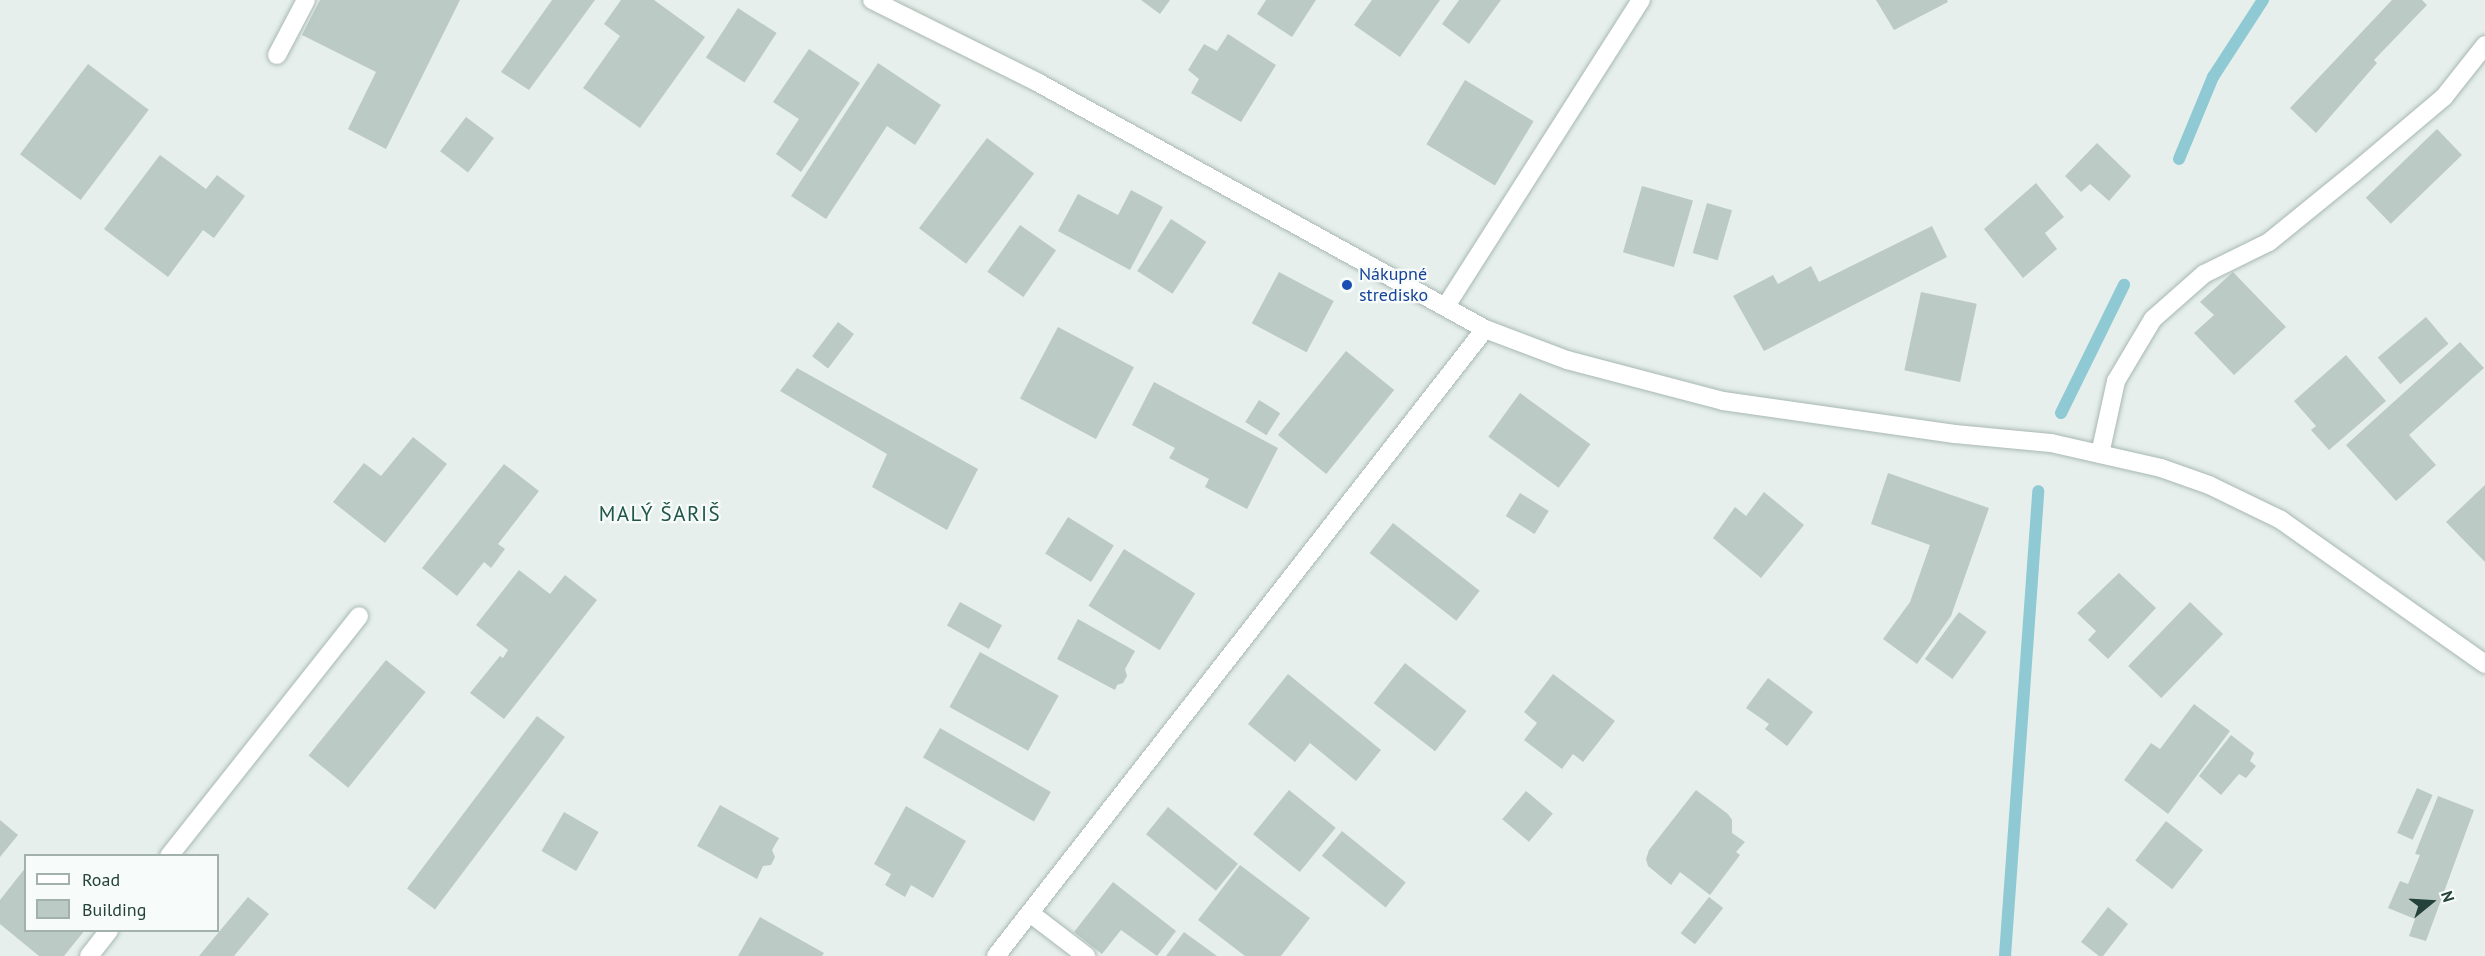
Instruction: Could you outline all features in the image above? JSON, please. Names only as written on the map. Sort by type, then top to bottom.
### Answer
[{"type":"street","points":[[277,55],[306,0]]},
{"type":"street","points":[[872,0],[1037,81],[1485,329],[1567,360],[1723,401],[1955,434],[2051,443],[2161,468],[2209,485],[2281,520],[2485,664]]},
{"type":"street","points":[[1446,306],[1641,0]]},
{"type":"street","points":[[2100,454],[2116,381],[2153,319],[2204,274],[2269,242],[2355,173],[2444,96],[2485,45]]},
{"type":"street","points":[[996,956],[1485,329]]},
{"type":"street","points":[[170,854],[359,616]]},
{"type":"street","points":[[1030,913],[1086,956]]},
{"type":"street","points":[[89,956],[107,932]]},
{"type":"building","points":[[320,0],[460,0],[386,149],[348,129],[376,72],[302,35]]},
{"type":"building","points":[[552,0],[595,0],[529,90],[501,72]]},
{"type":"building","points":[[621,0],[654,0],[705,37],[640,128],[583,88],[620,36],[604,24]]},
{"type":"building","points":[[1141,0],[1170,0],[1160,14]]},
{"type":"building","points":[[1266,0],[1316,0],[1292,37],[1257,14]]},
{"type":"building","points":[[1372,0],[1440,0],[1400,57],[1354,25]]},
{"type":"building","points":[[1459,0],[1501,0],[1469,44],[1442,24]]},
{"type":"building","points":[[1876,0],[1947,0],[1948,2],[1894,30]]},
{"type":"building","points":[[2392,0],[2422,0],[2427,5],[2374,60],[2377,63],[2316,133],[2290,108]]},
{"type":"building","points":[[738,8],[777,33],[744,83],[706,57]]},
{"type":"building","points":[[1228,34],[1276,65],[1241,122],[1191,93],[1199,79],[1188,70],[1204,44],[1217,51]]},
{"type":"building","points":[[809,49],[860,83],[801,172],[776,154],[799,119],[773,102]]},
{"type":"building","points":[[878,63],[941,105],[915,145],[887,126],[826,219],[791,196]]},
{"type":"building","points":[[88,64],[149,110],[81,200],[20,154]]},
{"type":"building","points":[[1465,80],[1534,121],[1495,185],[1426,144]]},
{"type":"building","points":[[466,117],[494,138],[468,172],[440,151]]},
{"type":"building","points":[[2437,129],[2462,155],[2391,224],[2366,198]]},
{"type":"building","points":[[987,138],[1034,174],[966,264],[919,228]]},
{"type":"building","points":[[2097,143],[2131,176],[2109,201],[2090,184],[2081,192],[2065,176]]},
{"type":"building","points":[[160,155],[206,189],[217,175],[245,196],[214,238],[203,230],[168,277],[104,229]]},
{"type":"building","points":[[2036,183],[2064,217],[2045,233],[2057,249],[2023,278],[1984,229]]},
{"type":"building","points":[[1642,186],[1693,201],[1674,267],[1623,252]]},
{"type":"building","points":[[1131,190],[1163,207],[1130,270],[1058,231],[1078,194],[1118,215]]},
{"type":"building","points":[[1707,203],[1732,210],[1718,260],[1693,253]]},
{"type":"building","points":[[1171,219],[1206,242],[1172,294],[1137,271]]},
{"type":"building","points":[[1020,225],[1056,250],[1023,297],[987,272]]},
{"type":"building","points":[[1932,226],[1947,257],[1764,351],[1733,296],[1773,275],[1778,284],[1811,266],[1819,282]]},
{"type":"building","points":[[1279,272],[1334,301],[1307,352],[1252,323]]},
{"type":"building","points":[[2233,272],[2286,327],[2234,375],[2194,333],[2214,315],[2200,302]]},
{"type":"building","points":[[1921,292],[1977,304],[1960,382],[1904,370]]},
{"type":"building","points":[[2426,317],[2448,344],[2400,384],[2378,357]]},
{"type":"building","points":[[838,322],[854,334],[828,368],[812,356]]},
{"type":"building","points":[[1058,327],[1134,367],[1096,439],[1020,399]]},
{"type":"building","points":[[2460,342],[2484,368],[2409,435],[2436,465],[2396,501],[2346,445]]},
{"type":"building","points":[[1346,351],[1394,390],[1326,474],[1278,435]]},
{"type":"building","points":[[2346,355],[2386,401],[2329,450],[2311,430],[2316,426],[2294,401]]},
{"type":"building","points":[[797,368],[978,469],[947,530],[872,487],[887,454],[780,391]]},
{"type":"building","points":[[1154,382],[1278,448],[1247,509],[1205,487],[1209,479],[1169,458],[1175,448],[1132,425]]},
{"type":"building","points":[[1520,393],[1590,444],[1559,488],[1488,437]]},
{"type":"building","points":[[1259,400],[1280,413],[1266,435],[1245,422]]},
{"type":"building","points":[[413,437],[447,464],[385,543],[333,502],[364,463],[381,476]]},
{"type":"building","points":[[504,464],[539,491],[498,544],[505,549],[491,568],[484,562],[457,596],[422,568]]},
{"type":"building","points":[[1888,473],[1989,508],[1951,616],[1917,664],[1883,639],[1910,602],[1930,545],[1871,524]]},
{"type":"building","points":[[2485,485],[2485,562],[2446,522]]},
{"type":"building","points":[[1764,492],[1804,525],[1761,578],[1713,538],[1735,507],[1746,516]]},
{"type":"building","points":[[1520,493],[1549,511],[1535,534],[1506,516]]},
{"type":"building","points":[[1068,517],[1114,546],[1091,582],[1045,553]]},
{"type":"building","points":[[1393,523],[1480,591],[1456,621],[1370,553]]},
{"type":"building","points":[[1124,549],[1195,594],[1160,650],[1088,606]]},
{"type":"building","points":[[519,570],[550,594],[565,575],[597,600],[504,719],[470,693],[500,656],[503,658],[508,650],[476,625]]},
{"type":"building","points":[[2119,573],[2156,608],[2108,659],[2088,640],[2096,631],[2077,613]]},
{"type":"building","points":[[960,602],[1002,625],[989,649],[947,626]]},
{"type":"building","points":[[2190,602],[2223,634],[2161,698],[2128,666]]},
{"type":"building","points":[[1959,612],[1987,632],[1952,679],[1925,659]]},
{"type":"building","points":[[1078,619],[1135,651],[1125,669],[1127,676],[1115,690],[1057,659]]},
{"type":"building","points":[[980,652],[1059,696],[1028,751],[949,707]]},
{"type":"building","points":[[386,660],[426,692],[348,788],[309,756]]},
{"type":"building","points":[[1405,663],[1466,711],[1435,751],[1374,703]]},
{"type":"building","points":[[1288,674],[1381,750],[1356,781],[1310,743],[1295,762],[1248,724]]},
{"type":"building","points":[[1553,674],[1615,721],[1583,762],[1573,754],[1562,769],[1524,740],[1537,723],[1524,712]]},
{"type":"building","points":[[1768,678],[1813,712],[1787,746],[1765,729],[1769,724],[1746,708]]},
{"type":"building","points":[[2194,704],[2230,731],[2168,814],[2124,780],[2151,743],[2160,749]]},
{"type":"building","points":[[537,716],[565,737],[435,910],[407,889]]},
{"type":"building","points":[[940,728],[1051,792],[1034,821],[923,757]]},
{"type":"building","points":[[2231,735],[2254,753],[2250,761],[2256,766],[2246,778],[2239,774],[2221,795],[2199,776]]},
{"type":"building","points":[[2417,788],[2433,795],[2413,840],[2397,833]]},
{"type":"building","points":[[1289,790],[1336,828],[1300,872],[1253,834]]},
{"type":"building","points":[[1696,790],[1728,814],[1732,820],[1732,833],[1745,842],[1736,852],[1740,855],[1710,895],[1680,872],[1671,885],[1648,866],[1646,859],[1649,850]]},
{"type":"building","points":[[1526,791],[1553,813],[1529,842],[1502,819]]},
{"type":"building","points":[[2438,796],[2474,810],[2426,941],[2409,936],[2415,919],[2388,908],[2400,881],[2408,884],[2420,855],[2415,854]]},
{"type":"building","points":[[720,805],[779,838],[772,850],[775,857],[771,865],[763,866],[757,879],[697,846]]},
{"type":"building","points":[[906,806],[966,841],[933,898],[911,885],[905,897],[885,885],[891,874],[874,864]]},
{"type":"building","points":[[1168,807],[1238,864],[1216,891],[1146,834]]},
{"type":"building","points":[[564,812],[599,832],[576,871],[542,851]]},
{"type":"building","points":[[0,820],[18,835],[0,857]]},
{"type":"building","points":[[2166,821],[2203,850],[2172,889],[2135,860]]},
{"type":"building","points":[[1342,831],[1406,883],[1386,907],[1322,856]]},
{"type":"building","points":[[1240,865],[1310,918],[1281,956],[1245,956],[1198,920]]},
{"type":"building","points":[[24,870],[24,932],[83,932],[64,956],[39,956],[0,924],[0,900]]},
{"type":"building","points":[[1113,882],[1176,931],[1157,956],[1121,930],[1102,954],[1074,932]]},
{"type":"building","points":[[248,897],[269,914],[234,956],[199,956]]},
{"type":"building","points":[[1709,897],[1723,908],[1695,944],[1681,933]]},
{"type":"building","points":[[2108,907],[2128,924],[2103,956],[2099,956],[2081,942]]},
{"type":"building","points":[[760,917],[824,953],[822,956],[738,956]]},
{"type":"building","points":[[1184,932],[1217,956],[1166,956]]},
{"type":"waterway","points":[[2179,159],[2213,77],[2263,0]]},
{"type":"waterway","points":[[2061,413],[2124,285]]},
{"type":"waterway","points":[[2005,956],[2038,491]]},
{"type":"place","name":"Nákupné stredisko","points":[[1347,285]]},
{"type":"district","name":"MALÝ ŠARIŠ","points":[[660,514]]}]
